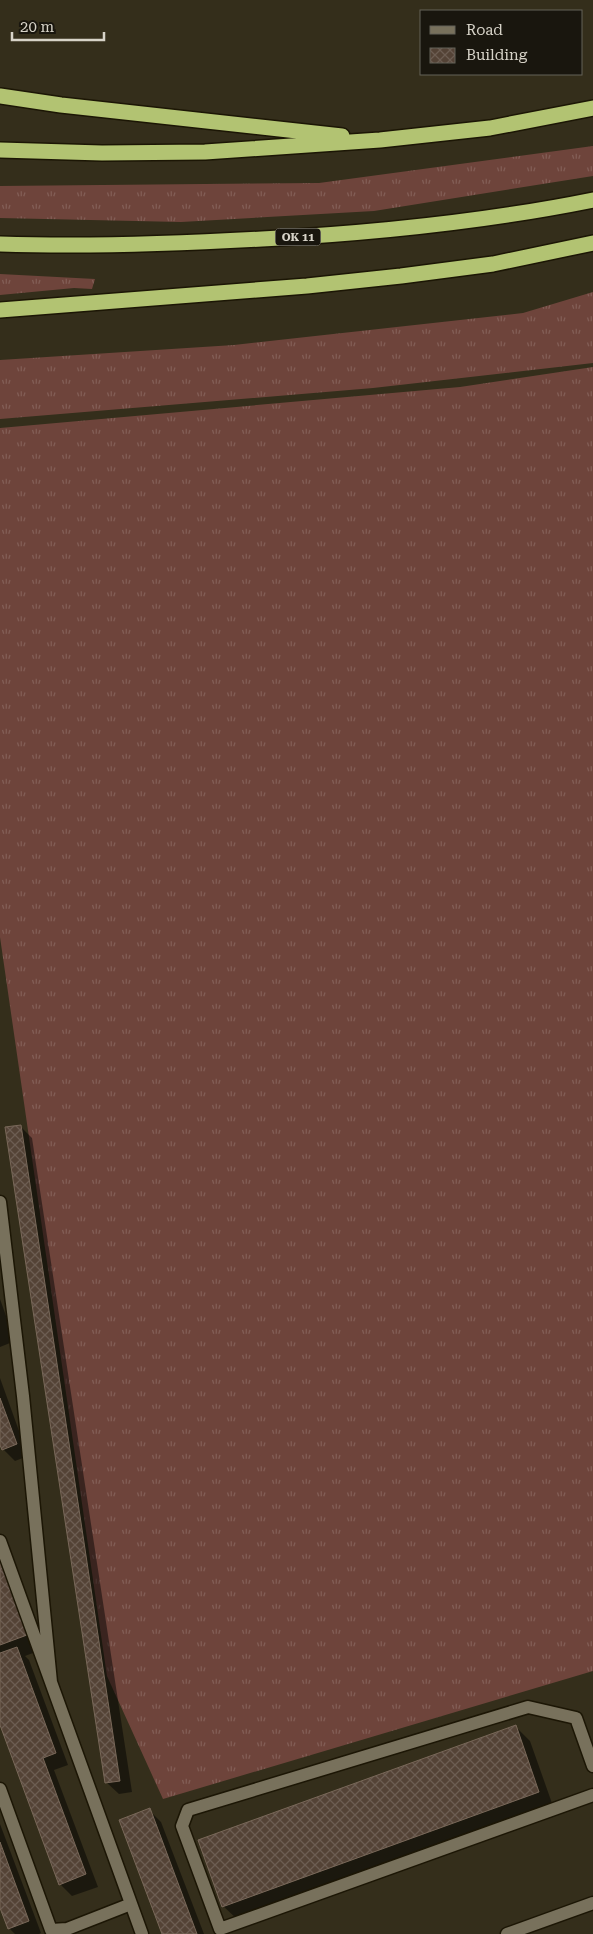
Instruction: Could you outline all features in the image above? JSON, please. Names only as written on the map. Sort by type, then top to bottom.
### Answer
[{"type":"highway","points":[[0,96],[60,105],[380,140]]},
{"type":"highway","points":[[0,150],[102,153],[205,152],[380,140],[490,128],[593,108]]},
{"type":"highway","name":"OK 11","points":[[0,244],[174,244],[352,234],[457,222],[593,200]]},
{"type":"highway","points":[[0,310],[307,286],[401,276],[493,264],[593,243]]},
{"type":"main road","points":[[0,1202],[23,1396],[51,1682]]},
{"type":"main road","points":[[0,1541],[142,1934]]},
{"type":"main road","points":[[593,1766],[576,1718],[528,1707],[188,1810],[182,1826],[220,1929],[593,1795]]},
{"type":"main road","points":[[0,1789],[51,1930],[67,1929],[131,1904]]},
{"type":"main road","points":[[507,1934],[593,1903]]},
{"type":"green space","points":[[593,146],[593,176],[374,211],[181,222],[0,218],[0,186],[319,183]]},
{"type":"green space","points":[[0,274],[95,279],[92,289],[74,288],[0,295]]},
{"type":"green space","points":[[593,292],[593,363],[373,388],[0,419],[0,360],[234,345],[523,313]]},
{"type":"green space","points":[[593,367],[593,1671],[163,1799],[107,1676],[0,937],[0,428],[460,387]]},
{"type":"building","points":[[21,1125],[120,1781],[105,1783],[5,1127]]},
{"type":"building","points":[[0,1398],[17,1444],[2,1450],[0,1445]]},
{"type":"building","points":[[0,1561],[27,1635],[0,1645]]},
{"type":"building","points":[[17,1647],[56,1753],[43,1758],[86,1874],[59,1885],[0,1725],[0,1653]]},
{"type":"building","points":[[516,1725],[539,1792],[222,1907],[198,1840]]},
{"type":"building","points":[[150,1808],[197,1934],[162,1934],[119,1820]]},
{"type":"building","points":[[0,1842],[29,1921],[8,1929],[0,1908]]}]
